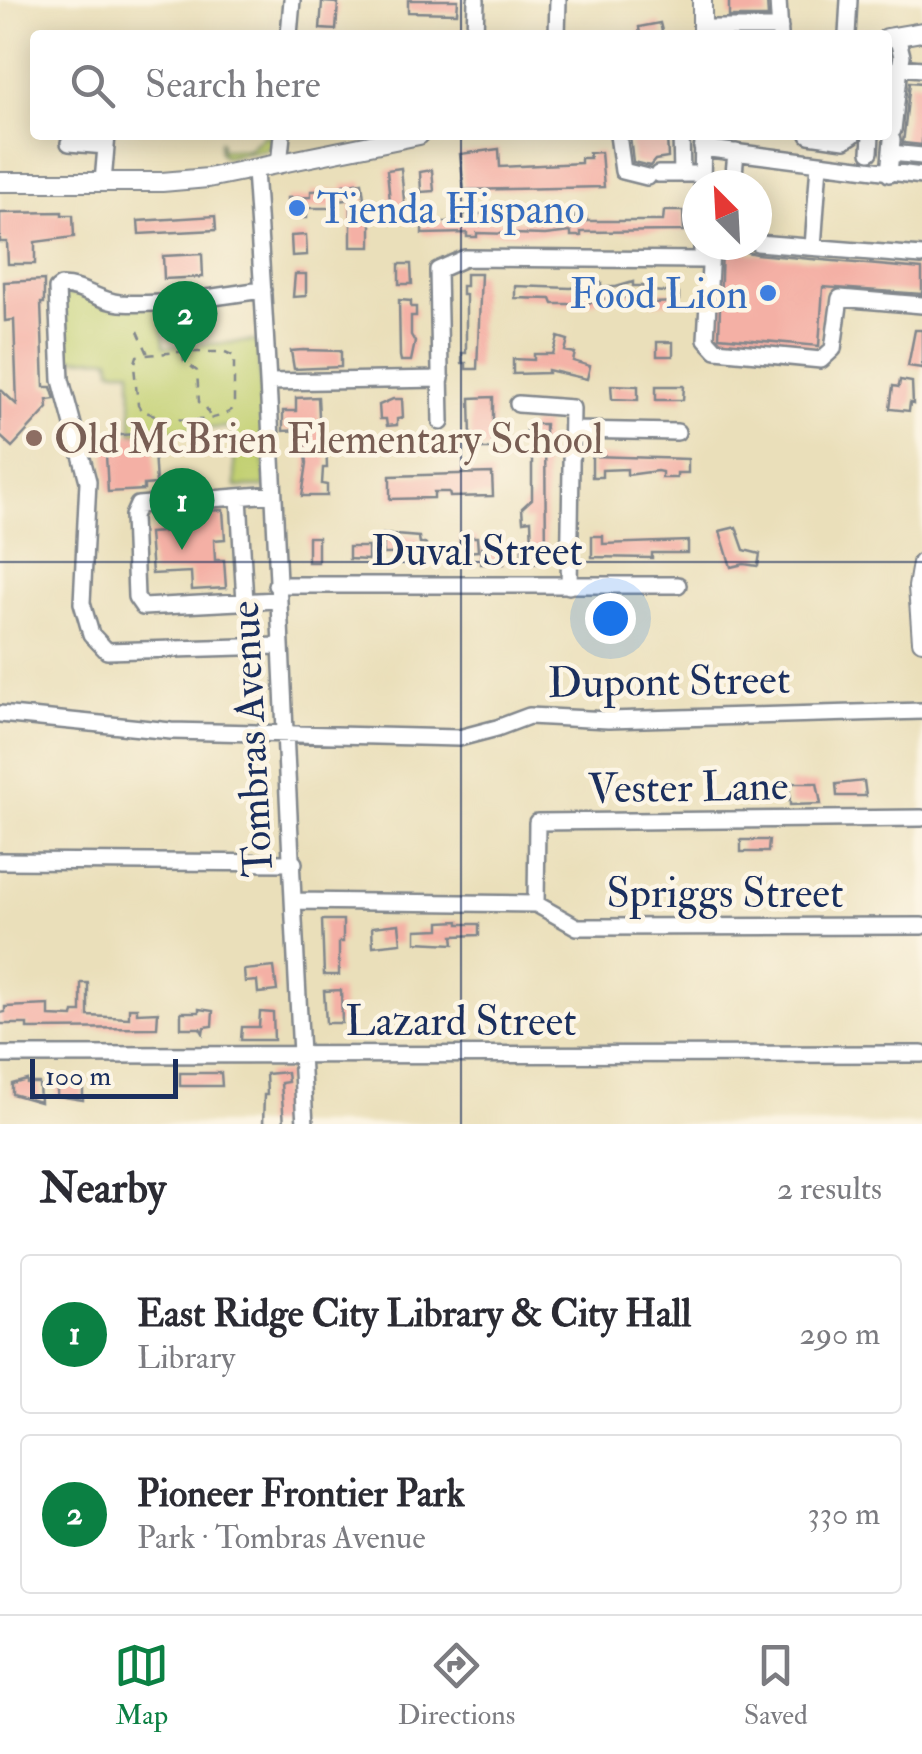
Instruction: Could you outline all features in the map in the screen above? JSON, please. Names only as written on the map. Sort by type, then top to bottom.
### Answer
[{"type":"main road","points":[[702,0],[702,30]]},
{"type":"main road","points":[[892,37],[922,32]]},
{"type":"main road","points":[[0,182],[162,182],[255,170],[395,140]]},
{"type":"main road","points":[[922,563],[922,641]]},
{"type":"street","points":[[290,30],[292,0]]},
{"type":"street","points":[[475,30],[476,0]]},
{"type":"street","points":[[557,30],[558,0]]},
{"type":"street","points":[[778,0],[780,30]]},
{"type":"street","points":[[848,30],[849,0]]},
{"type":"street","points":[[889,174],[900,67],[892,37]]},
{"type":"street","points":[[900,67],[922,69]]},
{"type":"street","points":[[279,165],[282,140]]},
{"type":"street","points":[[619,140],[623,171],[652,176],[682,174],[681,140]]},
{"type":"street","points":[[870,152],[871,140]]},
{"type":"street","points":[[70,144],[106,141],[103,182]]},
{"type":"street","points":[[892,141],[922,156]]},
{"type":"street","points":[[702,170],[702,142],[736,152],[922,176]]},
{"type":"street","points":[[734,170],[736,152]]},
{"type":"street","points":[[813,247],[819,164]]},
{"type":"street","name":"Tombras Avenue","points":[[255,170],[305,1124]]},
{"type":"street","points":[[772,244],[922,256]]},
{"type":"street","points":[[441,422],[438,270],[465,258],[682,253]]},
{"type":"street","points":[[710,260],[706,339],[716,350],[820,360],[833,349],[840,298],[922,305]]},
{"type":"street","points":[[263,290],[121,303],[100,300],[77,286],[60,286],[60,362],[61,380],[88,482],[82,603],[90,634],[107,650],[279,646]]},
{"type":"street","points":[[269,382],[442,379]]},
{"type":"street","points":[[518,404],[572,408],[569,586]]},
{"type":"street","points":[[574,430],[677,432]]},
{"type":"street","points":[[245,602],[239,497],[273,494]]},
{"type":"street","name":"Duval Street","points":[[239,497],[138,505],[133,516],[136,597],[144,607],[245,602],[277,592],[678,584]]},
{"type":"street","name":"Dupont Street","points":[[0,714],[171,731],[459,738],[529,716],[608,720],[922,711]]},
{"type":"street","name":"Vester Lane","points":[[536,904],[537,822],[922,818]]},
{"type":"street","points":[[0,861],[294,863]]},
{"type":"street","name":"Spriggs Street","points":[[294,901],[536,904],[577,927],[922,926]]},
{"type":"street","name":"Lazard Street","points":[[0,1055],[922,1054]]},
{"type":"path","points":[[138,331],[149,355]]},
{"type":"path","points":[[224,352],[234,356],[234,408],[229,414],[210,417],[170,418],[142,410],[134,366],[137,356],[149,355],[224,352]]},
{"type":"path","points":[[183,353],[184,362],[197,371],[199,402],[206,406],[210,417]]},
{"type":"green space","points":[[259,140],[272,140],[265,150],[225,157],[220,152],[220,141],[221,149],[248,150]]},
{"type":"green space","points":[[82,293],[161,306],[164,347],[258,341],[266,487],[236,487],[232,427],[132,433],[131,370],[112,370],[110,358],[69,359],[62,294]]},
{"type":"building","points":[[408,0],[458,0],[457,13],[408,12]]},
{"type":"building","points":[[729,0],[767,0],[768,17],[729,17]]},
{"type":"building","points":[[322,2],[338,3],[336,30],[320,29]]},
{"type":"building","points":[[660,23],[662,30],[639,30]]},
{"type":"building","points":[[910,82],[922,83],[922,145],[903,143]]},
{"type":"building","points":[[630,140],[667,140],[668,158],[655,160],[650,166],[633,162]]},
{"type":"building","points":[[499,149],[500,167],[581,163],[581,158],[590,158],[589,153],[601,152],[604,187],[464,190],[460,154]]},
{"type":"building","points":[[401,168],[405,211],[391,212],[387,170]]},
{"type":"building","points":[[432,170],[434,191],[421,192],[420,172]]},
{"type":"building","points":[[362,182],[365,207],[371,207],[371,247],[351,247],[351,199],[333,202],[334,208],[307,208],[307,218],[287,218],[287,198],[311,197],[311,191],[344,190],[343,185]]},
{"type":"building","points":[[664,211],[682,211],[682,231],[581,232],[581,236],[571,236],[571,232],[477,233],[477,237],[467,237],[467,233],[422,234],[422,222],[463,222],[463,214],[483,214],[483,221],[524,221],[533,219],[533,214],[553,212],[553,221],[575,221],[576,215],[586,215],[587,221],[663,221]]},
{"type":"building","points":[[0,213],[73,215],[74,237],[35,242],[35,264],[8,264],[7,242],[0,242]]},
{"type":"building","points":[[215,216],[216,230],[139,234],[138,221]]},
{"type":"building","points":[[306,235],[307,255],[292,256],[291,236]]},
{"type":"building","points":[[202,254],[203,277],[164,279],[163,256]]},
{"type":"building","name":"Food Lion","points":[[772,255],[922,269],[922,294],[823,287],[819,346],[719,337],[722,260],[772,260]]},
{"type":"building","points":[[399,264],[411,264],[412,284],[399,284]]},
{"type":"building","points":[[295,274],[306,274],[306,296],[293,297]]},
{"type":"building","points":[[466,274],[481,274],[477,369],[466,369],[466,363],[462,363],[462,353],[466,353],[466,295],[462,295],[462,286],[466,286]]},
{"type":"building","points":[[44,280],[44,387],[51,387],[55,399],[47,400],[48,408],[12,447],[0,436],[0,389],[17,405],[14,320],[5,321],[4,282]]},
{"type":"building","points":[[633,282],[633,286],[643,286],[644,297],[596,299],[578,304],[515,298],[515,286],[571,288],[601,283],[601,287],[616,287]]},
{"type":"building","points":[[651,291],[679,293],[679,302],[651,303]]},
{"type":"building","points":[[399,300],[411,301],[411,307],[416,307],[416,316],[411,316],[415,342],[411,361],[401,361],[400,356]]},
{"type":"building","points":[[915,330],[922,330],[922,368],[908,366]]},
{"type":"building","points":[[558,337],[568,340],[565,351],[575,353],[573,361],[590,366],[587,379],[548,370],[513,374],[513,359],[534,360],[534,354],[553,354]]},
{"type":"building","points":[[657,342],[673,342],[673,356],[657,356]]},
{"type":"building","points":[[291,351],[341,351],[341,367],[294,369]]},
{"type":"building","points":[[900,380],[912,382],[913,404],[910,403],[909,411],[890,409],[893,386],[899,387]]},
{"type":"building","points":[[611,385],[638,386],[638,400],[612,399]]},
{"type":"building","points":[[656,386],[684,386],[683,400],[656,400]]},
{"type":"building","points":[[318,397],[320,435],[326,438],[327,468],[323,468],[322,484],[327,485],[327,496],[302,496],[307,463],[303,430],[283,431],[283,411],[296,411],[296,398]]},
{"type":"building","points":[[493,397],[493,449],[480,449],[473,446],[471,439],[470,398]]},
{"type":"building","points":[[402,399],[403,418],[397,419],[397,425],[387,426],[386,419],[380,419],[379,405]]},
{"type":"building","points":[[531,424],[545,424],[546,562],[532,563],[532,554],[522,554],[522,545],[532,545],[531,520],[523,521],[522,508],[532,499],[532,442],[526,441],[526,430],[530,430]]},
{"type":"building","points":[[153,433],[156,484],[144,485],[144,490],[108,492],[105,436]]},
{"type":"building","points":[[592,456],[688,459],[688,473],[662,478],[662,472],[657,471],[627,475],[627,469],[602,470],[602,477],[592,477]]},
{"type":"building","points":[[492,473],[493,496],[450,497],[449,492],[434,492],[434,498],[390,499],[390,476]]},
{"type":"building","points":[[223,510],[225,539],[214,540],[215,560],[224,560],[226,588],[192,590],[191,572],[152,574],[149,533],[188,530],[187,512]]},
{"type":"building","points":[[736,527],[744,550],[760,554],[758,566],[731,567],[720,531]]},
{"type":"building","points":[[383,534],[419,537],[420,544],[426,544],[427,553],[384,554]]},
{"type":"building","points":[[592,536],[603,536],[603,544],[688,541],[688,553],[652,553],[652,558],[592,557]]},
{"type":"building","points":[[308,537],[318,537],[318,562],[308,562]]},
{"type":"building","points":[[460,537],[477,537],[478,551],[460,552]]},
{"type":"building","points":[[349,547],[368,547],[368,560],[349,559]]},
{"type":"building","points":[[481,547],[504,547],[504,564],[481,564]]},
{"type":"building","points":[[864,781],[866,796],[837,796],[836,784]]},
{"type":"building","points":[[789,783],[817,783],[821,804],[790,805]]},
{"type":"building","points":[[741,840],[769,840],[768,852],[741,852]]},
{"type":"building","points":[[322,920],[343,920],[339,975],[324,975]]},
{"type":"building","points":[[440,922],[479,924],[479,935],[453,936],[454,944],[416,942],[416,930],[440,929]]},
{"type":"building","points":[[399,924],[401,943],[373,946],[372,927]]},
{"type":"building","points":[[274,967],[277,991],[258,993],[257,981],[245,982],[244,970]]},
{"type":"building","points":[[81,983],[88,983],[88,1016],[129,1018],[129,1008],[137,1008],[137,1013],[158,1012],[157,1028],[27,1029],[27,1024],[0,1024],[0,1013],[5,1012],[5,1007],[49,1005],[49,1016],[73,1017],[74,1012],[81,1012]]},
{"type":"building","points":[[341,990],[342,1023],[326,1023],[324,991]]},
{"type":"building","points":[[213,1011],[212,1026],[204,1027],[203,1033],[200,1028],[181,1028],[181,1012]]},
{"type":"building","points":[[260,1012],[273,1013],[274,1040],[241,1040],[242,1027],[259,1027]]},
{"type":"building","points":[[287,1072],[288,1082],[281,1083],[284,1124],[263,1124],[266,1074]]},
{"type":"building","points":[[180,1073],[221,1073],[222,1086],[180,1086]]},
{"type":"building","points":[[27,1080],[39,1083],[40,1102],[12,1094],[12,1084]]},
{"type":"building","points":[[83,1081],[83,1100],[57,1096],[57,1083]]},
{"type":"place","name":"Tienda Hispano","points":[[297,208]]},
{"type":"place","name":"Food Lion","points":[[768,293]]},
{"type":"place","name":"Pioneer Frontier Park","points":[[185,363]]},
{"type":"place","name":"Old McBrien Elementary School","points":[[34,438]]},
{"type":"place","name":"East Ridge City Library & City Hall","points":[[182,550]]}]
